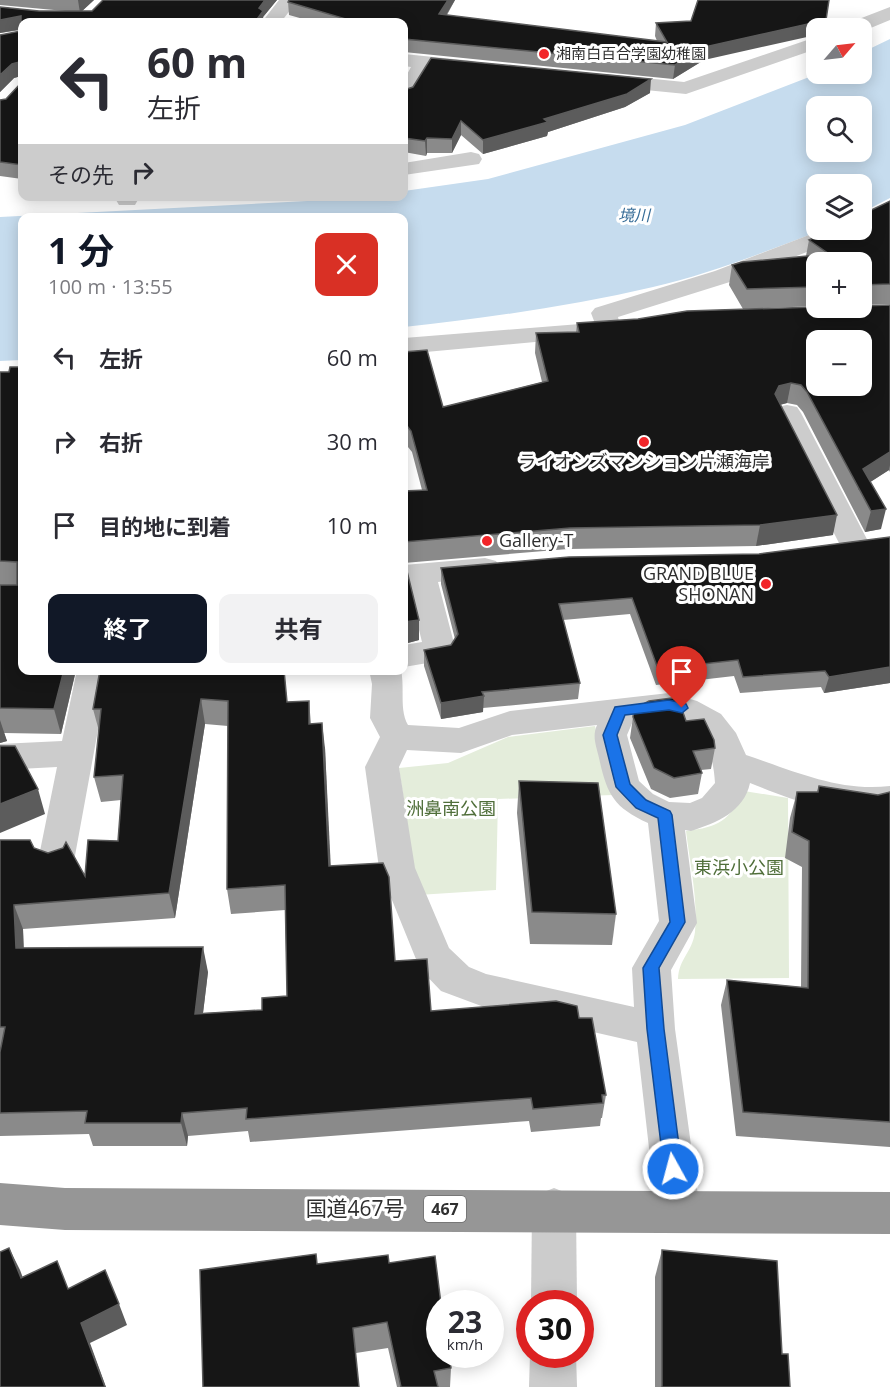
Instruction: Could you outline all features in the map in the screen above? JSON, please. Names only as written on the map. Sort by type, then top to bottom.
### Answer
[{"type":"highway","name":"国道467号","points":[[0,1204],[65,1209],[554,1209],[890,1213]]},
{"type":"street","points":[[274,18],[289,0]]},
{"type":"street","points":[[872,20],[890,13]]},
{"type":"street","points":[[585,78],[686,88],[806,46]]},
{"type":"street","points":[[408,82],[414,61],[494,69]]},
{"type":"street","points":[[408,168],[471,159]]},
{"type":"street","points":[[608,329],[604,313],[724,276],[816,240]]},
{"type":"street","points":[[408,346],[645,326]]},
{"type":"street","points":[[787,413],[867,543],[822,549]]},
{"type":"street","points":[[408,655],[440,651],[412,574],[511,566]]},
{"type":"street","points":[[56,861],[92,675]]},
{"type":"street","points":[[386,675],[387,717],[397,737]]},
{"type":"street","points":[[397,737],[460,740],[510,723],[669,705],[694,711],[718,728],[732,763],[733,786],[715,808],[692,817],[665,815],[641,804],[623,787],[610,735],[620,711]]},
{"type":"street","points":[[397,737],[382,767],[397,868],[434,958],[455,979],[484,990],[655,1029]]},
{"type":"street","points":[[0,757],[77,753]]},
{"type":"street","points":[[732,763],[824,795],[875,803],[890,800]]},
{"type":"street","points":[[665,815],[678,922],[651,968],[655,1029],[678,1210]]},
{"type":"street","points":[[554,1209],[554,1290]]},
{"type":"street","points":[[553,1368],[553,1387]]},
{"type":"green space","name":"洲鼻南公園","points":[[595,726],[613,795],[498,799],[496,890],[418,895],[399,768],[448,763],[508,737]]},
{"type":"green space","name":"東浜小公園","points":[[744,791],[788,798],[789,978],[678,979],[693,939],[696,920],[695,894],[686,831],[722,821],[728,816]]},
{"type":"water","name":"境川","points":[[890,39],[890,198],[872,207],[872,174],[806,174],[806,236],[696,276],[622,294],[560,306],[408,326],[408,213],[77,213],[308,201],[408,201],[408,190],[488,179],[685,125],[806,78],[806,84],[872,84],[872,48]]},
{"type":"water","name":"境川","points":[[18,216],[18,360],[0,361],[0,217]]},
{"type":"building","points":[[103,0],[265,0],[259,8],[263,11],[258,18],[21,18],[21,16],[0,20],[0,7],[39,11],[92,11]]},
{"type":"building","points":[[289,0],[448,0],[439,14],[667,42],[656,23],[691,21],[698,0],[829,0],[826,18],[806,18],[806,24],[705,47],[675,65],[408,39],[408,18],[343,18],[288,2]]},
{"type":"building","points":[[18,32],[18,62],[12,64],[0,75],[0,35]]},
{"type":"building","points":[[431,58],[651,79],[627,94],[544,119],[548,122],[483,140],[461,121],[452,139],[427,138],[425,141],[408,139],[408,89],[413,87]]},
{"type":"building","points":[[18,86],[18,164],[0,162],[0,100],[6,99]]},
{"type":"building","points":[[890,201],[890,284],[872,285],[872,252],[826,252],[809,240],[872,240],[872,210]]},
{"type":"building","points":[[806,256],[806,287],[747,289],[732,265]]},
{"type":"building","points":[[890,305],[890,452],[863,469],[886,509],[871,511],[809,396],[872,396],[872,330],[806,330],[806,391],[801,385],[791,383],[779,386],[775,394],[837,515],[760,525],[570,528],[408,542],[408,491],[427,490],[408,427],[408,352],[427,350],[443,407],[548,381],[536,333],[579,332],[577,323],[638,319],[687,311],[806,307],[806,318],[872,318],[872,306]]},
{"type":"building","points":[[10,367],[18,367],[18,675],[63,675],[54,709],[0,708],[0,585],[17,585],[17,562],[0,561],[0,372],[9,372]]},
{"type":"building","points":[[890,537],[890,667],[829,677],[825,671],[743,677],[738,660],[658,669],[632,598],[559,604],[580,683],[482,692],[484,696],[441,703],[424,650],[451,645],[458,634],[441,568],[569,557],[759,554]]},
{"type":"building","points":[[408,575],[419,620],[408,621]]},
{"type":"building","points":[[99,675],[284,675],[287,702],[309,701],[309,724],[322,723],[329,866],[383,863],[389,877],[395,961],[427,959],[431,1011],[556,1001],[577,1006],[579,1018],[592,1018],[606,1095],[602,1095],[603,1103],[533,1109],[531,1098],[246,1119],[247,1108],[182,1113],[181,1123],[85,1123],[87,1111],[0,1113],[0,1052],[5,1027],[0,1027],[0,840],[30,840],[34,848],[48,853],[63,848],[66,842],[85,876],[88,840],[118,841],[123,775],[94,777],[101,709],[93,709]],"holes":[[[201,699],[228,701],[227,889],[285,885],[287,996],[262,998],[262,1010],[195,1014],[203,947],[16,948],[14,905],[169,893]]]},
{"type":"building","points":[[672,698],[679,701],[686,721],[704,719],[714,740],[715,748],[693,751],[702,773],[674,778],[654,768],[633,717],[634,709],[649,701]]},
{"type":"building","points":[[0,746],[15,746],[38,789],[0,804]]},
{"type":"building","points":[[519,781],[598,783],[616,914],[532,912]]},
{"type":"building","points":[[819,786],[878,795],[890,792],[890,1122],[743,1112],[727,980],[808,988],[809,841],[792,832],[797,792],[818,792]]},
{"type":"building","points":[[9,1248],[21,1278],[57,1261],[68,1289],[105,1270],[119,1304],[81,1323],[105,1387],[0,1387],[0,1252]]},
{"type":"building","points":[[662,1250],[777,1261],[782,1354],[788,1354],[790,1387],[662,1387]]},
{"type":"building","points":[[316,1254],[317,1264],[388,1255],[389,1263],[435,1256],[439,1290],[426,1290],[426,1368],[451,1368],[434,1371],[438,1387],[401,1387],[387,1322],[353,1328],[359,1387],[203,1387],[200,1270]]},
{"type":"place","name":"湘南白百合学園幼稚園","points":[[544,54]]},
{"type":"place","name":"ライオンズマンション片瀬海岸","points":[[644,442]]},
{"type":"place","name":"Gallery-T","points":[[487,541]]},
{"type":"place","name":"GRAND BLUE SHONAN","points":[[766,584]]},
{"type":"route","points":[[673,1169],[655,1029],[651,968],[678,922],[665,815],[641,804],[623,787],[610,735],[620,711],[669,705],[682,708]]}]
